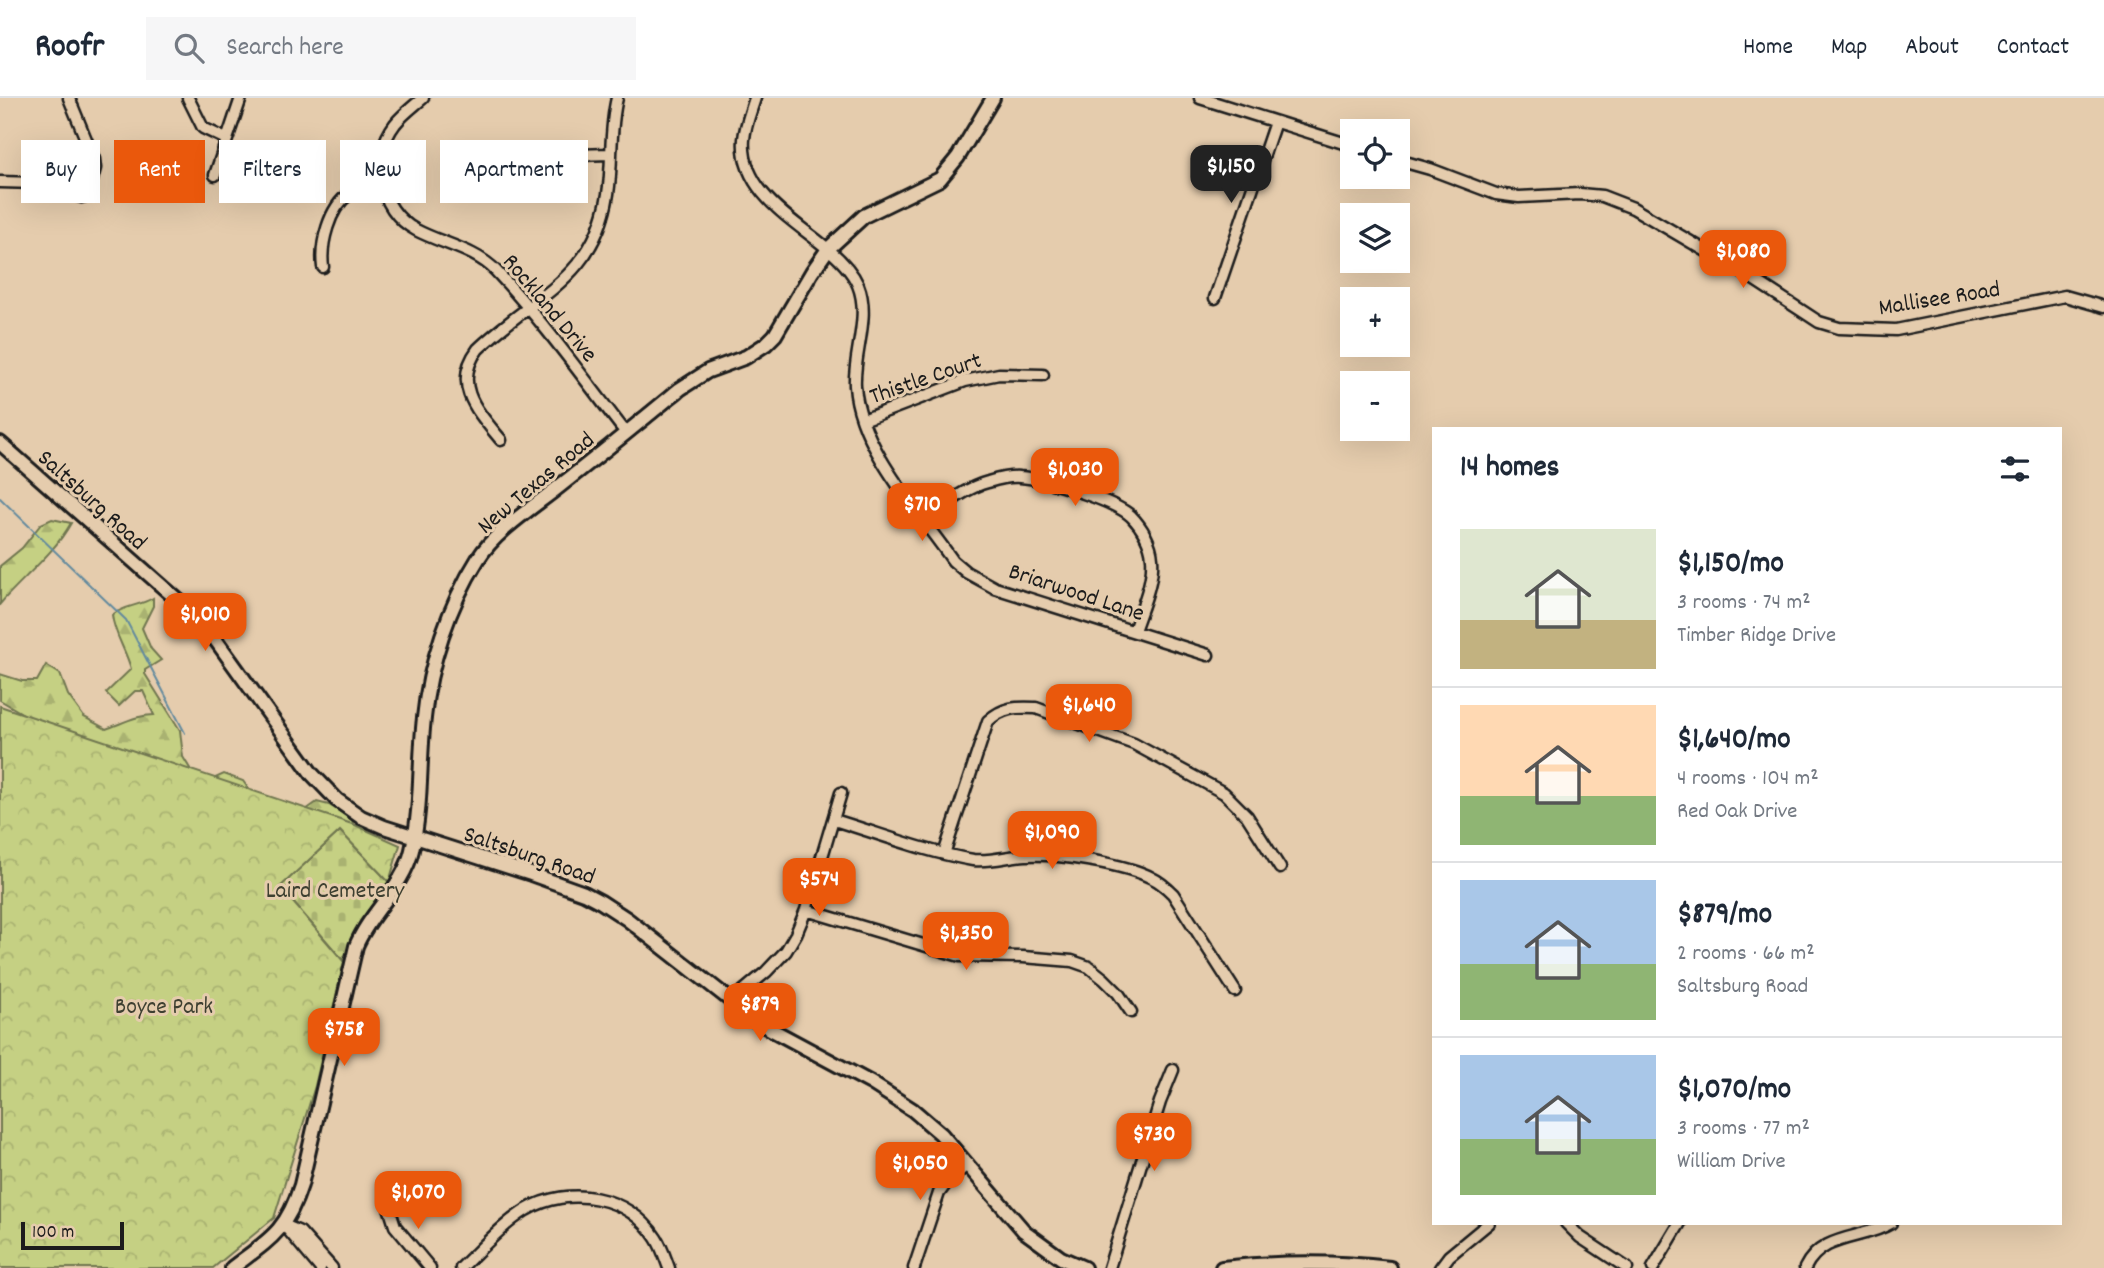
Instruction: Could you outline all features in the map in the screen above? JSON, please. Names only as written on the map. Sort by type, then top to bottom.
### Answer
[{"type":"main road","name":"New Texas Road","points":[[232,1268],[284,1225],[294,1206],[356,946],[371,917],[407,864],[415,837],[428,682],[435,656],[460,593],[478,558],[526,513],[691,381],[708,371],[746,357],[766,344],[775,335],[828,249],[864,216],[940,178],[958,157],[993,98]]},
{"type":"main road","name":"Saltsburg Road","points":[[0,443],[210,632],[312,774],[337,800],[361,817],[383,827],[584,893],[627,919],[761,1024],[872,1083],[929,1122],[1024,1231],[1061,1258],[1084,1268]]},
{"type":"main road","points":[[1222,1268],[1308,1262],[1342,1262],[1390,1268]]},
{"type":"street","points":[[0,182],[36,183],[82,197],[88,195],[95,168],[94,159],[69,98]]},
{"type":"street","points":[[188,98],[203,128],[226,139]]},
{"type":"street","points":[[215,175],[241,98]]},
{"type":"street","points":[[386,140],[396,122],[423,98]]},
{"type":"street","points":[[501,440],[472,401],[467,389],[468,365],[478,349],[574,271],[589,251],[608,197],[612,124],[617,98]]},
{"type":"street","points":[[755,98],[744,137],[744,153],[751,178],[777,207],[828,249]]},
{"type":"street","points":[[1200,98],[1340,142]]},
{"type":"street","points":[[1214,298],[1275,122]]},
{"type":"street","points":[[588,155],[610,154]]},
{"type":"street","name":"Mallisee Road","points":[[1410,163],[1496,194],[1519,197],[1580,194],[1602,196],[1633,208],[1725,261],[1819,322],[1839,328],[1896,330],[2065,296],[2104,307]]},
{"type":"street","points":[[323,267],[323,249],[329,225],[340,203]]},
{"type":"street","name":"Rockland Drive","points":[[389,203],[414,229],[484,260],[528,308],[626,433]]},
{"type":"street","name":"Briarwood Lane","points":[[828,249],[851,272],[863,304],[855,386],[863,420],[878,455],[953,561],[995,588],[1208,655]]},
{"type":"street","name":"Thistle Court","points":[[863,420],[965,381],[999,374],[1043,375]]},
{"type":"street","points":[[924,520],[966,491],[986,482],[1020,477],[1114,504],[1130,515],[1142,530],[1152,558],[1151,572],[1134,631]]},
{"type":"street","points":[[944,854],[988,721],[997,713],[1011,708],[1036,708],[1134,744],[1224,793],[1247,816],[1280,868]]},
{"type":"street","points":[[730,1002],[766,972],[786,951],[796,934],[806,910],[841,793]]},
{"type":"street","points":[[834,820],[944,854],[987,861],[1042,854],[1131,870],[1150,877],[1173,894],[1235,991]]},
{"type":"street","points":[[806,910],[960,956],[1072,961],[1089,967],[1104,979],[1118,992],[1131,1012]]},
{"type":"street","points":[[1109,1268],[1160,1102],[1173,1070]]},
{"type":"street","points":[[914,1268],[939,1193],[947,1182],[968,1164]]},
{"type":"street","points":[[461,1268],[524,1211],[549,1200],[588,1196],[615,1204],[649,1228],[662,1248],[669,1268]]},
{"type":"street","points":[[388,1204],[395,1226],[430,1268]]},
{"type":"street","points":[[284,1225],[320,1268]]},
{"type":"street","points":[[284,1225],[300,1232],[332,1268]]},
{"type":"street","points":[[1440,1268],[1449,1256],[1487,1225]]},
{"type":"street","points":[[1568,1225],[1580,1237],[1627,1268]]},
{"type":"street","points":[[1653,1268],[1680,1225]]},
{"type":"street","points":[[1805,1268],[1812,1256],[1834,1241],[1885,1225]]},
{"type":"green space","points":[[52,519],[71,523],[47,555],[0,604],[0,566],[22,548],[41,524]]},
{"type":"green space","points":[[153,598],[153,606],[142,628],[151,649],[161,660],[145,670],[145,674],[180,730],[183,757],[200,785],[224,774],[243,781],[255,798],[296,817],[317,802],[329,805],[352,819],[355,838],[346,852],[281,886],[337,954],[338,967],[62,737],[0,700],[0,674],[22,681],[37,681],[46,665],[60,674],[68,695],[84,717],[106,729],[135,718],[154,715],[143,691],[135,691],[119,706],[106,693],[131,669],[112,615]]},
{"type":"green space","name":"Boyce Park","points":[[0,706],[355,825],[400,845],[389,882],[340,831],[280,887],[344,962],[315,1086],[274,1218],[213,1268],[0,1268]]},
{"type":"green space","name":"Laird Cemetery","points":[[340,831],[389,882],[360,921],[343,960],[280,887]]},
{"type":"waterway","points":[[0,498],[126,620],[185,733]]}]
